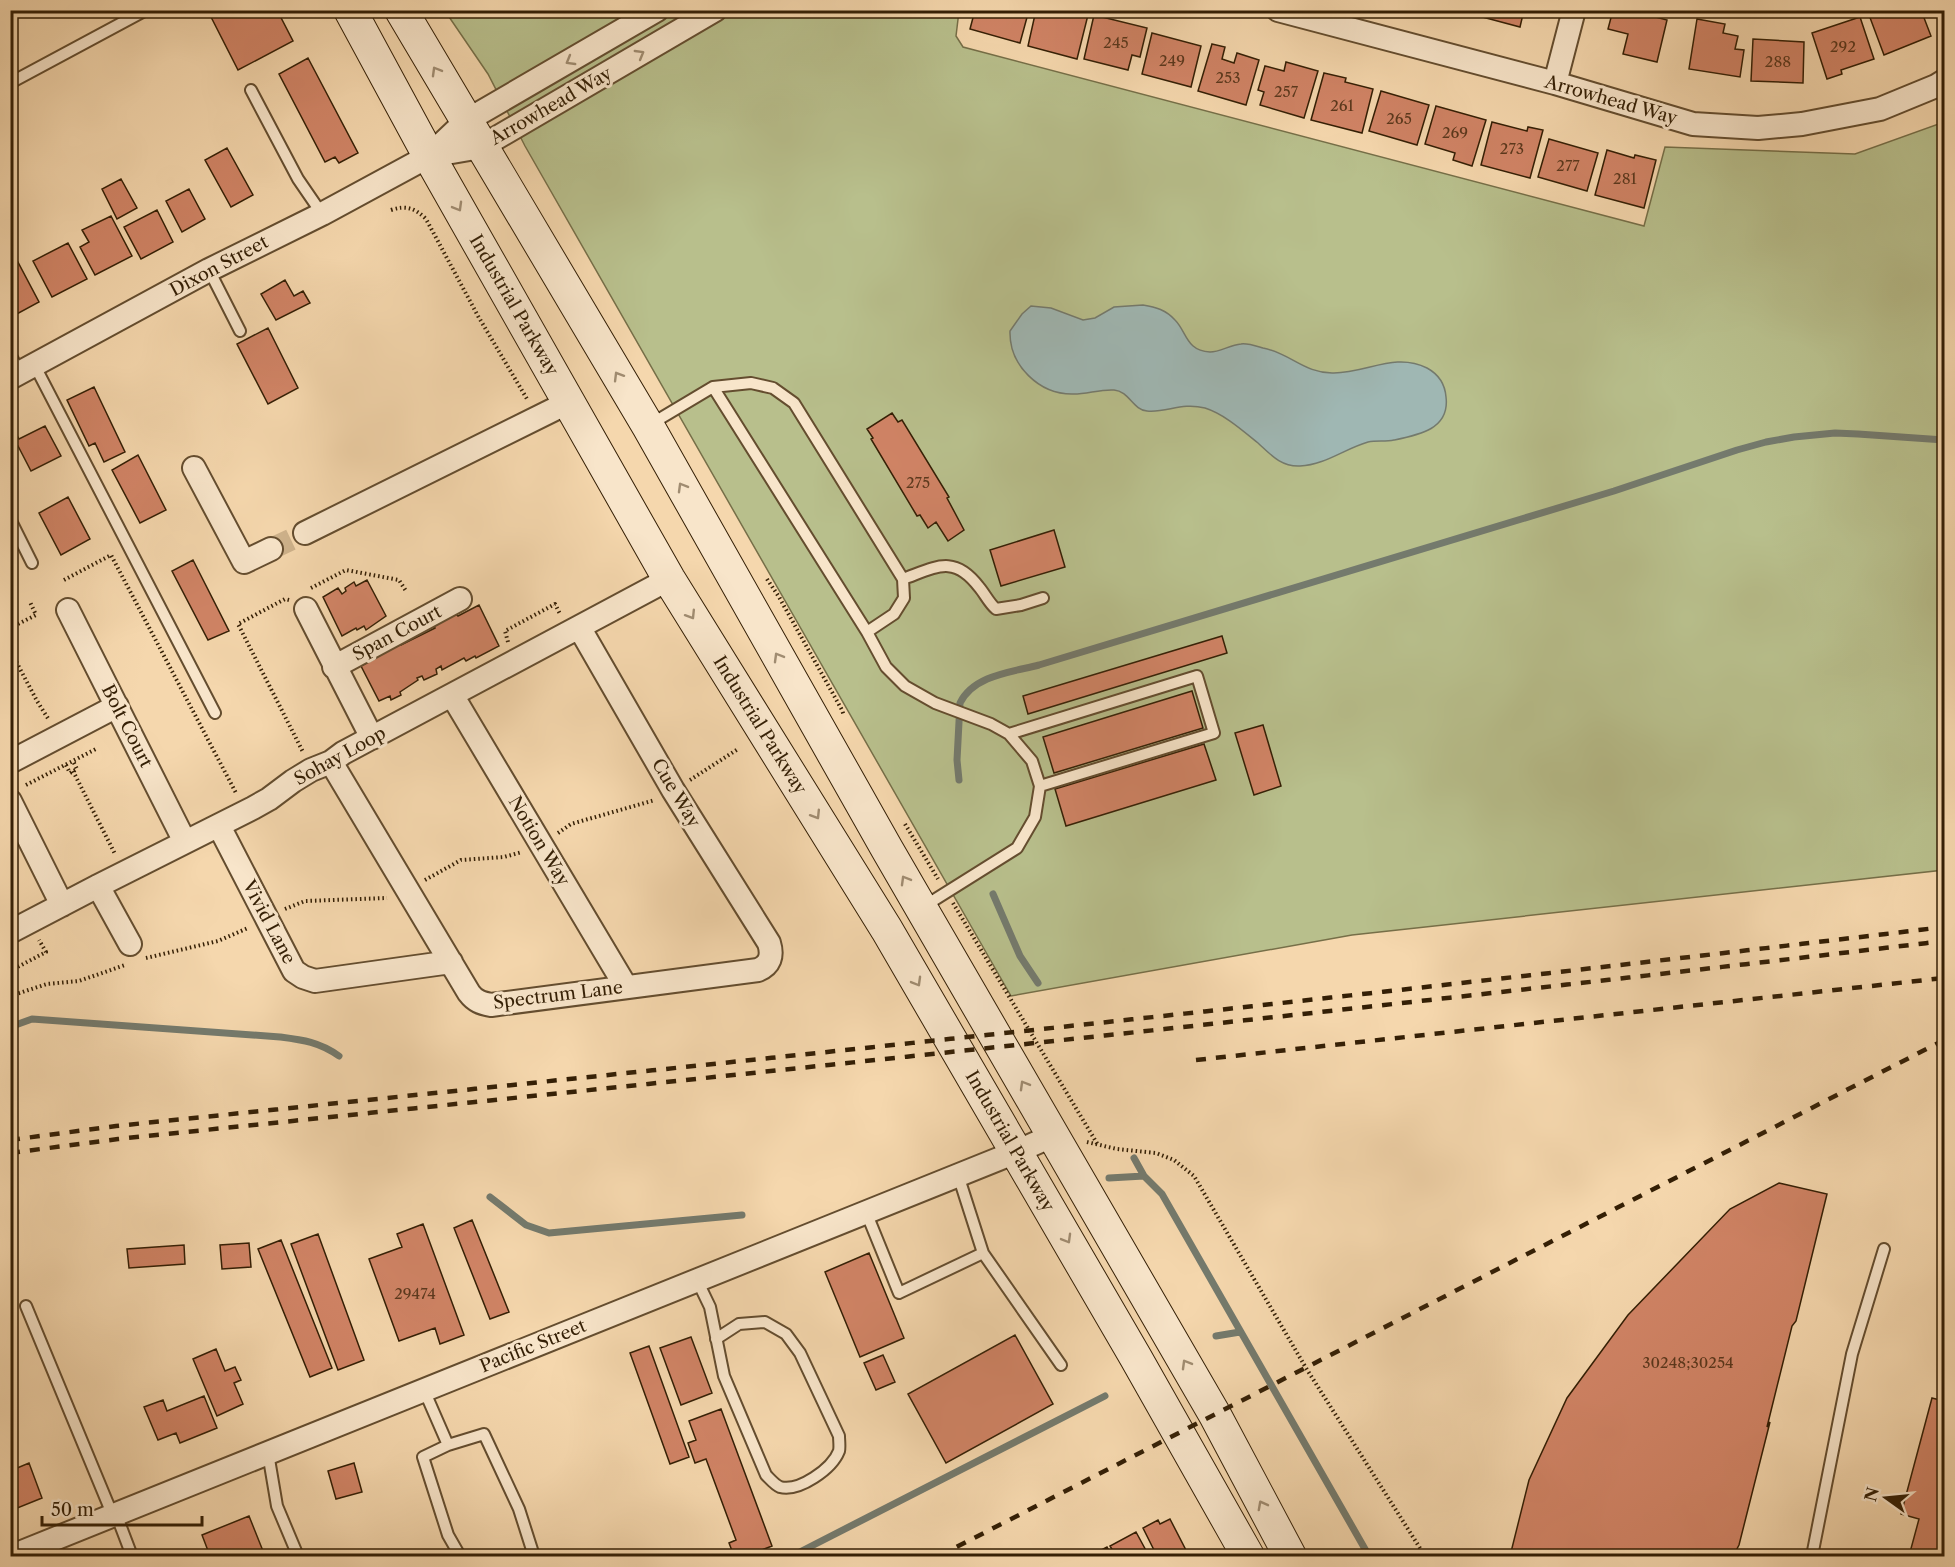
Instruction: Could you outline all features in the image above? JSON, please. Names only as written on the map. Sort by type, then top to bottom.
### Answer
[{"type":"main road","name":"Industrial Parkway","points":[[350,10],[429,156],[669,579],[887,930],[1248,1557]]},
{"type":"main road","points":[[401,10],[648,426],[921,908],[1215,1415],[1290,1557]]},
{"type":"street","name":"Arrowhead Way","points":[[473,134],[657,10]]},
{"type":"street","name":"Arrowhead Way","points":[[429,156],[715,10]]},
{"type":"street","name":"Arrowhead Way","points":[[1278,10],[1556,82],[1693,124],[1758,128],[1802,124],[1880,109],[1944,81]]},
{"type":"street","points":[[1556,82],[1574,10]]},
{"type":"street","name":"Dixon Street","points":[[19,368],[322,214],[429,156]]},
{"type":"street","points":[[305,533],[569,402]]},
{"type":"street","points":[[194,468],[244,562],[271,549]]},
{"type":"street","name":"Sohay Loop","points":[[10,932],[219,826],[269,799],[311,770],[331,762],[669,579]]},
{"type":"street","name":"Span Court","points":[[334,667],[460,599]]},
{"type":"street","name":"Span Court","points":[[306,609],[372,738]]},
{"type":"street","name":"Bolt Court","points":[[68,610],[184,842]]},
{"type":"street","name":"Cue Way","points":[[579,627],[673,790],[769,943],[770,959]]},
{"type":"street","name":"Notion Way","points":[[452,695],[627,987]]},
{"type":"street","points":[[10,762],[117,706]]},
{"type":"street","name":"Spectrum Lane","points":[[331,762],[475,1000],[491,1005],[758,970],[766,967],[770,959]]},
{"type":"street","points":[[18,793],[62,905]]},
{"type":"street","name":"Vivid Lane","points":[[219,826],[294,971],[303,977],[315,981],[451,962]]},
{"type":"street","points":[[98,886],[130,944]]},
{"type":"street","name":"Pacific Street","points":[[12,1557],[1054,1136]]},
{"type":"lane","points":[[10,84],[146,10]]},
{"type":"lane","points":[[251,90],[298,179],[322,214]]},
{"type":"lane","points":[[209,270],[240,331]]},
{"type":"lane","points":[[19,368],[215,713]]},
{"type":"lane","points":[[648,426],[713,387],[751,383],[774,388],[794,404],[903,579],[903,598],[894,614],[867,632]]},
{"type":"lane","points":[[713,387],[867,632],[886,667],[905,686],[935,704],[991,724],[1009,734],[1032,761],[1040,786],[1035,817],[1017,848],[921,908]]},
{"type":"lane","points":[[10,519],[32,563]]},
{"type":"lane","points":[[903,579],[939,566],[958,567],[969,575],[996,609],[1021,605],[1043,598]]},
{"type":"lane","points":[[1009,734],[1197,676],[1214,733],[1040,786]]},
{"type":"lane","points":[[958,1175],[983,1253],[1061,1365]]},
{"type":"lane","points":[[866,1212],[899,1293],[983,1253]]},
{"type":"lane","points":[[1812,1557],[1852,1354],[1884,1248]]},
{"type":"lane","points":[[697,1280],[710,1307],[716,1340],[724,1376],[766,1474],[778,1486],[792,1488],[809,1481],[827,1466],[839,1450],[839,1436],[800,1353],[786,1334],[765,1322],[739,1324],[716,1340]]},
{"type":"lane","points":[[26,1306],[132,1557]]},
{"type":"lane","points":[[424,1390],[448,1445]]},
{"type":"lane","points":[[460,1557],[448,1535],[423,1457],[448,1445],[484,1434],[519,1509],[534,1557]]},
{"type":"lane","points":[[268,1453],[277,1506],[298,1557]]},
{"type":"path","points":[[391,210],[400,207],[410,208],[417,210],[426,219],[478,316],[529,402]]},
{"type":"path","points":[[64,580],[111,555],[238,798]]},
{"type":"path","points":[[10,627],[36,615],[30,602]]},
{"type":"path","points":[[10,650],[51,723]]},
{"type":"path","points":[[18,793],[96,748]]},
{"type":"path","points":[[689,780],[738,749]]},
{"type":"path","points":[[73,760],[77,769],[74,771]]},
{"type":"path","points":[[66,765],[70,773],[74,771]]},
{"type":"path","points":[[74,771],[118,860]]},
{"type":"path","points":[[557,834],[571,824],[647,803],[662,796]]},
{"type":"path","points":[[424,881],[461,860],[504,857],[531,849]]},
{"type":"path","points":[[276,913],[305,901],[398,897]]},
{"type":"path","points":[[1054,1136],[1117,1149],[1156,1153],[1174,1160],[1194,1176],[1306,1368],[1425,1557]]},
{"type":"green space","points":[[445,11],[959,11],[956,36],[963,47],[1644,226],[1665,147],[1855,154],[1944,122],[1944,870],[1352,935],[1011,996],[525,146],[488,74]]},
{"type":"water","points":[[1143,305],[1168,314],[1179,325],[1192,345],[1202,351],[1214,352],[1249,344],[1281,354],[1314,370],[1334,373],[1404,362],[1427,368],[1438,376],[1444,388],[1446,408],[1443,417],[1431,429],[1413,436],[1391,441],[1368,442],[1318,463],[1293,466],[1276,459],[1226,418],[1205,408],[1189,406],[1147,411],[1142,410],[1119,391],[1104,390],[1079,394],[1061,393],[1049,389],[1028,376],[1011,344],[1010,331],[1031,306],[1051,308],[1083,320],[1095,318],[1114,307]]},
{"type":"building","points":[[214,10],[277,10],[293,41],[238,70],[209,13]]},
{"type":"building","points":[[975,10],[1029,10],[1020,43],[970,29]]},
{"type":"building","points":[[1036,10],[1089,11],[1077,59],[1028,46]]},
{"type":"building","points":[[1472,10],[1524,10],[1520,27],[1471,14]]},
{"type":"building","points":[[1613,10],[1629,10],[1667,20],[1657,62],[1623,54],[1628,34],[1608,29]]},
{"type":"building","points":[[1881,10],[1921,10],[1931,36],[1884,55],[1869,15]]},
{"type":"building","points":[[1094,15],[1147,28],[1140,57],[1132,55],[1128,70],[1084,59]]},
{"type":"building","points":[[1860,17],[1874,59],[1841,70],[1842,74],[1827,79],[1812,33]]},
{"type":"building","points":[[1697,19],[1725,24],[1723,33],[1738,36],[1735,49],[1744,50],[1740,77],[1689,69]]},
{"type":"building","points":[[1152,33],[1201,46],[1191,87],[1142,74]]},
{"type":"building","points":[[1753,39],[1804,42],[1803,83],[1751,81]]},
{"type":"building","points":[[1212,44],[1225,47],[1222,59],[1234,63],[1237,53],[1259,60],[1246,105],[1198,91]]},
{"type":"building","points":[[308,58],[358,153],[339,163],[335,157],[325,162],[279,74]]},
{"type":"building","points":[[1286,62],[1318,71],[1304,118],[1260,105],[1264,92],[1258,90],[1265,66],[1284,71]]},
{"type":"building","points":[[1324,73],[1346,78],[1345,82],[1373,89],[1362,133],[1311,120]]},
{"type":"building","points":[[1381,91],[1429,105],[1417,145],[1369,131]]},
{"type":"building","points":[[1436,106],[1486,120],[1472,166],[1453,160],[1455,153],[1425,144]]},
{"type":"building","points":[[1492,122],[1527,131],[1528,127],[1543,130],[1530,178],[1481,165]]},
{"type":"building","points":[[1549,139],[1598,153],[1587,191],[1538,177]]},
{"type":"building","points":[[227,148],[253,195],[231,207],[205,160]]},
{"type":"building","points":[[1607,150],[1634,158],[1635,155],[1656,160],[1644,208],[1595,195]]},
{"type":"building","points":[[121,179],[137,208],[117,219],[102,189]]},
{"type":"building","points":[[189,189],[205,219],[182,232],[166,201]]},
{"type":"building","points":[[157,210],[173,242],[141,259],[124,227]]},
{"type":"building","points":[[111,216],[132,256],[95,275],[80,247],[89,242],[82,230]]},
{"type":"building","points":[[68,243],[87,279],[52,297],[33,261]]},
{"type":"building","points":[[10,247],[39,302],[15,315],[10,306]]},
{"type":"building","points":[[285,280],[294,296],[303,291],[310,303],[276,320],[261,294]]},
{"type":"building","points":[[268,328],[298,388],[268,404],[237,344]]},
{"type":"building","points":[[94,387],[125,452],[104,462],[95,443],[89,446],[67,400]]},
{"type":"building","points":[[892,413],[898,422],[902,420],[949,497],[947,498],[964,530],[948,541],[936,522],[928,528],[920,515],[917,516],[871,439],[873,438],[867,429]]},
{"type":"building","points":[[10,422],[19,439],[45,426],[61,456],[31,471],[18,446],[10,450]]},
{"type":"building","points":[[138,455],[166,510],[140,523],[112,470]]},
{"type":"building","points":[[68,497],[90,539],[61,555],[39,513]]},
{"type":"building","points":[[1054,530],[1065,567],[1001,586],[990,550]]},
{"type":"building","points":[[193,560],[229,631],[208,640],[172,571]]},
{"type":"building","points":[[367,580],[386,616],[366,630],[364,626],[357,630],[356,628],[342,636],[323,597],[338,588],[342,594],[346,591],[345,588],[354,582],[356,586]]},
{"type":"building","points":[[479,605],[499,646],[476,658],[475,656],[466,661],[464,658],[442,670],[441,666],[436,669],[437,674],[424,680],[422,676],[417,678],[418,680],[400,692],[401,695],[391,700],[390,696],[379,701],[361,666],[373,659],[371,656],[400,643],[401,645],[435,628],[434,625]]},
{"type":"building","points":[[1222,636],[1227,653],[1028,714],[1023,696]]},
{"type":"building","points":[[1192,691],[1203,728],[1054,773],[1043,737]]},
{"type":"building","points":[[1263,725],[1281,786],[1254,795],[1235,733]]},
{"type":"building","points":[[1204,744],[1216,780],[1066,826],[1055,789]]},
{"type":"building","points":[[1779,1183],[1827,1194],[1796,1321],[1792,1326],[1739,1545],[1733,1556],[1510,1556],[1529,1480],[1567,1398],[1628,1315],[1730,1209]]},
{"type":"building","points":[[472,1220],[509,1312],[490,1319],[454,1228]]},
{"type":"building","points":[[423,1224],[464,1335],[440,1344],[435,1328],[399,1341],[369,1259],[402,1247],[397,1234]]},
{"type":"building","points":[[318,1234],[364,1360],[338,1370],[291,1244]]},
{"type":"building","points":[[281,1240],[332,1368],[310,1377],[258,1249]]},
{"type":"building","points":[[249,1243],[251,1267],[222,1269],[220,1245]]},
{"type":"building","points":[[184,1245],[185,1264],[129,1268],[127,1249]]},
{"type":"building","points":[[869,1253],[904,1338],[860,1357],[825,1272]]},
{"type":"building","points":[[1015,1335],[1053,1404],[946,1463],[908,1394]]},
{"type":"building","points":[[691,1337],[712,1393],[681,1405],[660,1348]]},
{"type":"building","points":[[649,1346],[689,1457],[670,1464],[630,1353]]},
{"type":"building","points":[[216,1349],[225,1371],[235,1367],[241,1380],[234,1383],[243,1404],[217,1416],[193,1359]]},
{"type":"building","points":[[883,1355],[895,1382],[876,1390],[864,1363]]},
{"type":"building","points":[[204,1396],[217,1428],[180,1443],[176,1433],[158,1440],[144,1407],[163,1400],[167,1411]]},
{"type":"building","points":[[1932,1398],[1944,1401],[1944,1556],[1909,1556],[1919,1519],[1901,1514]]},
{"type":"building","points":[[721,1409],[772,1546],[746,1556],[734,1556],[729,1543],[736,1540],[706,1459],[695,1463],[688,1443],[696,1440],[689,1421]]},
{"type":"building","points":[[29,1463],[42,1498],[10,1511],[10,1471]]},
{"type":"building","points":[[354,1463],[362,1492],[336,1499],[328,1471]]},
{"type":"building","points":[[249,1516],[265,1556],[210,1556],[202,1535]]},
{"type":"building","points":[[1170,1519],[1189,1556],[1157,1556],[1143,1528],[1158,1520],[1160,1524]]},
{"type":"building","points":[[1136,1532],[1149,1556],[1116,1556],[1110,1546]]},
{"type":"building","points":[[1107,1547],[1112,1556],[1090,1556]]},
{"type":"waterway","points":[[959,780],[957,760],[960,703],[974,686],[995,676],[1039,665],[1614,491],[1766,442],[1835,433],[1944,440]]},
{"type":"waterway","points":[[993,894],[1020,956],[1038,983]]},
{"type":"waterway","points":[[10,1027],[32,1019],[280,1037],[311,1042],[339,1056]]},
{"type":"waterway","points":[[1134,1158],[1144,1176]]},
{"type":"waterway","points":[[1109,1178],[1144,1176],[1162,1194],[1369,1556]]},
{"type":"waterway","points":[[490,1197],[526,1225],[549,1233],[742,1215]]},
{"type":"waterway","points":[[1216,1336],[1240,1332]]},
{"type":"waterway","points":[[792,1556],[1105,1396]]},
{"type":"tunnel","points":[[271,549],[305,533]]},
{"type":"railway","points":[[10,1140],[116,1126],[1259,1005],[1944,927]]},
{"type":"railway","points":[[10,1153],[118,1139],[1260,1019],[1944,941]]},
{"type":"railway","points":[[1196,1060],[1944,978]]},
{"type":"railway","points":[[939,1556],[1944,1040]]}]
